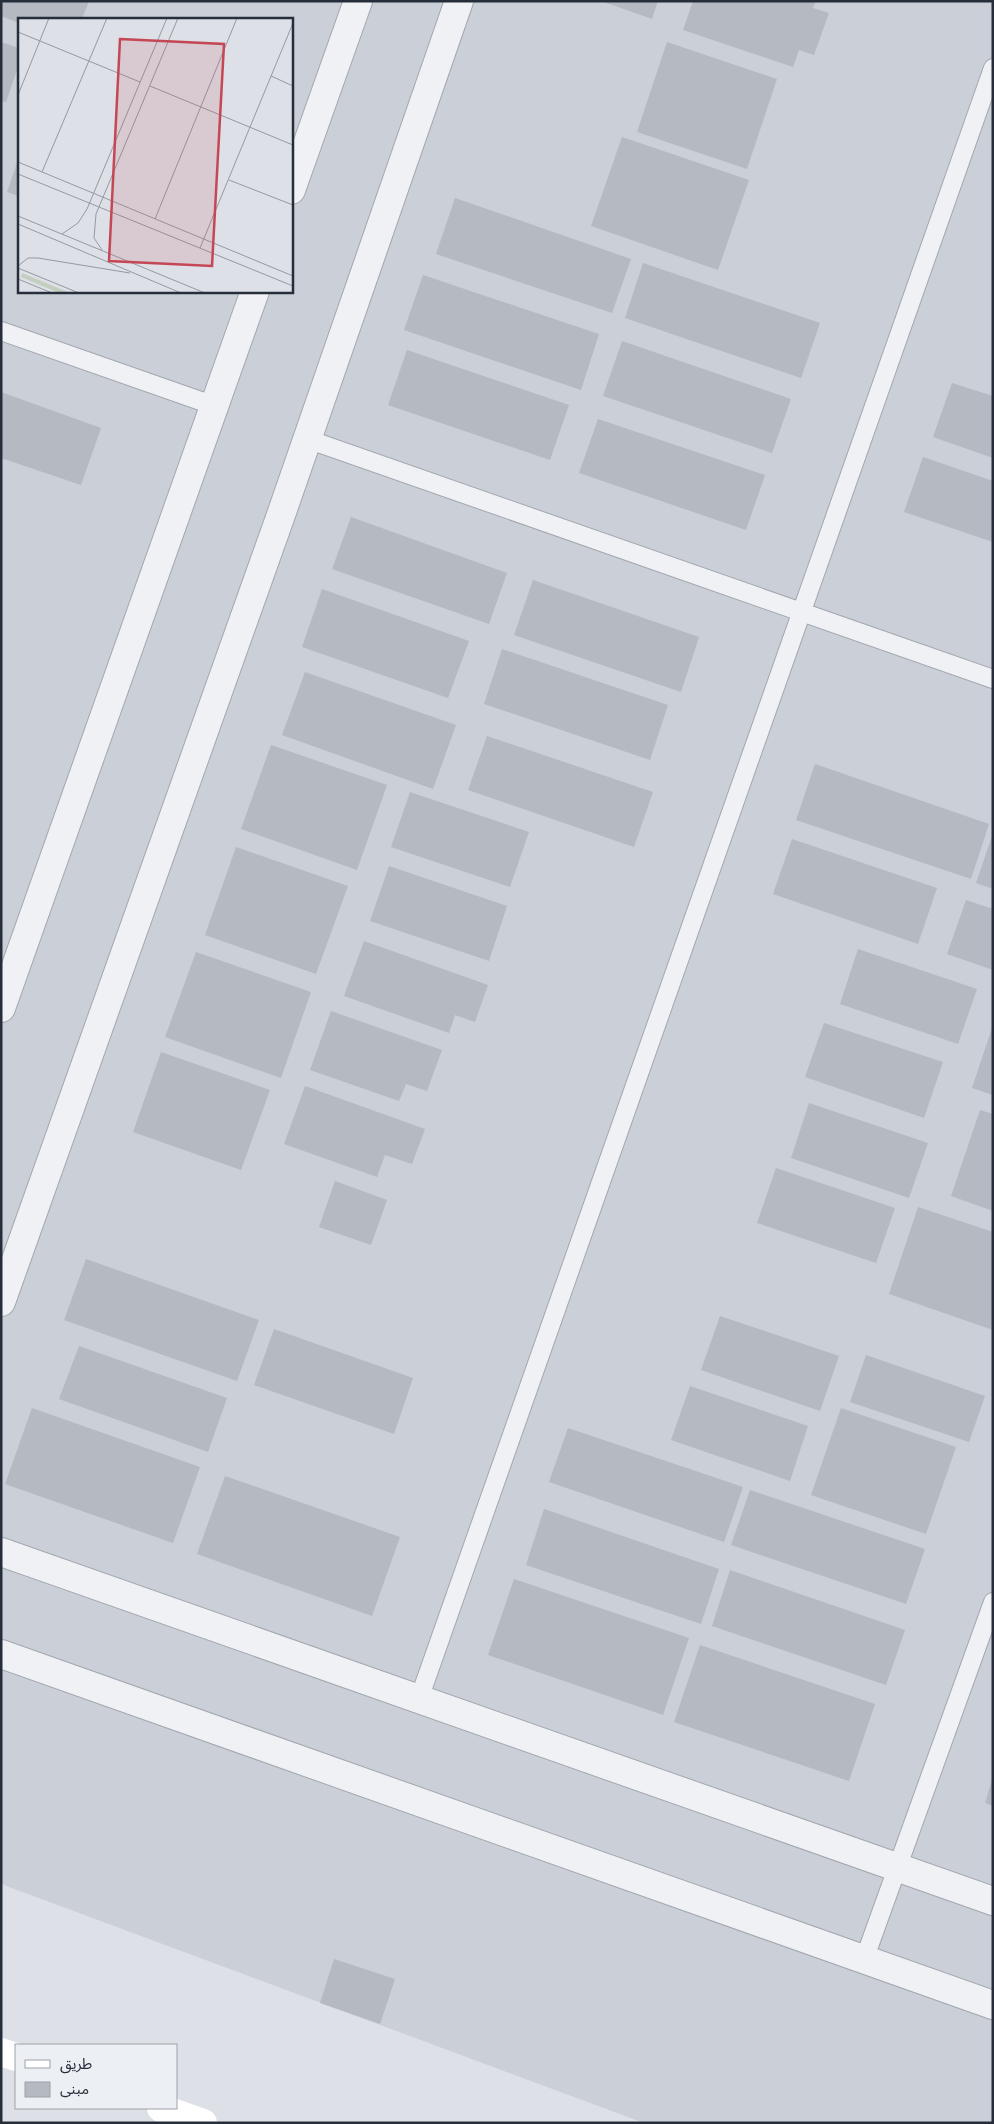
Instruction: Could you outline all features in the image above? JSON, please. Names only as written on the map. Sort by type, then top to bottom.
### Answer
[{"type":"main road","points":[[1,2052],[15,2057]]},
{"type":"main road","points":[[164,2109],[203,2123]]},
{"type":"street","points":[[292,187],[358,1]]},
{"type":"street","points":[[1,1302],[307,438],[459,1]]},
{"type":"street","points":[[1,1008],[255,292]]},
{"type":"street","points":[[1,1552],[993,1902]]},
{"type":"street","points":[[1,1654],[993,2005]]},
{"type":"lane","points":[[420,1699],[993,68]]},
{"type":"lane","points":[[1,331],[215,406]]},
{"type":"lane","points":[[307,438],[993,679]]},
{"type":"lane","points":[[864,1960],[993,1602]]},
{"type":"shaded area","points":[[1,1],[993,1],[993,2123],[644,2123],[1,1884]]},
{"type":"building","points":[[1,1],[89,1],[82,18],[18,18],[18,23],[1,16]]},
{"type":"building","points":[[601,1],[658,1],[652,19]]},
{"type":"building","points":[[693,1],[816,1],[813,8],[829,13],[814,55],[799,50],[793,67],[683,30]]},
{"type":"building","points":[[1,42],[18,48],[18,67],[6,102],[1,101]]},
{"type":"building","points":[[667,42],[777,79],[747,169],[637,132]]},
{"type":"building","points":[[622,137],[749,180],[718,270],[591,226]]},
{"type":"building","points":[[18,160],[18,196],[7,192]]},
{"type":"building","points":[[455,198],[631,259],[612,313],[436,254]]},
{"type":"building","points":[[643,263],[820,323],[801,378],[625,318]]},
{"type":"building","points":[[423,275],[599,334],[581,390],[404,330]]},
{"type":"building","points":[[622,341],[791,399],[772,453],[603,396]]},
{"type":"building","points":[[407,350],[569,405],[550,460],[388,405]]},
{"type":"building","points":[[952,383],[993,396],[993,458],[933,437]]},
{"type":"building","points":[[1,392],[101,428],[81,485],[1,458]]},
{"type":"building","points":[[598,419],[765,475],[746,530],[579,473]]},
{"type":"building","points":[[923,457],[993,481],[993,542],[904,512]]},
{"type":"building","points":[[351,517],[507,573],[489,624],[332,569]]},
{"type":"building","points":[[533,580],[699,637],[681,692],[514,635]]},
{"type":"building","points":[[322,589],[469,641],[448,698],[302,647]]},
{"type":"building","points":[[502,649],[668,705],[650,760],[484,704]]},
{"type":"building","points":[[305,672],[456,725],[433,789],[282,735]]},
{"type":"building","points":[[487,736],[653,792],[634,847],[468,790]]},
{"type":"building","points":[[271,745],[387,785],[357,870],[241,829]]},
{"type":"building","points":[[815,764],[989,824],[971,879],[796,820]]},
{"type":"building","points":[[410,792],[529,832],[510,887],[391,847]]},
{"type":"building","points":[[993,836],[993,889],[976,883]]},
{"type":"building","points":[[792,839],[937,888],[918,944],[773,894]]},
{"type":"building","points":[[236,847],[348,886],[316,974],[205,935]]},
{"type":"building","points":[[389,866],[507,906],[489,961],[370,921]]},
{"type":"building","points":[[966,900],[993,909],[993,970],[947,954]]},
{"type":"building","points":[[364,941],[488,985],[475,1022],[455,1015],[449,1033],[344,996]]},
{"type":"building","points":[[858,949],[977,989],[958,1044],[840,1004]]},
{"type":"building","points":[[196,952],[311,992],[281,1078],[165,1037]]},
{"type":"building","points":[[331,1011],[442,1050],[427,1091],[406,1084],[399,1101],[310,1070]]},
{"type":"building","points":[[824,1023],[943,1062],[924,1118],[805,1077]]},
{"type":"building","points":[[993,1028],[993,1095],[972,1088]]},
{"type":"building","points":[[161,1052],[270,1090],[241,1170],[133,1132]]},
{"type":"building","points":[[305,1086],[425,1129],[412,1164],[385,1155],[377,1177],[284,1144]]},
{"type":"building","points":[[809,1103],[928,1143],[909,1198],[791,1158]]},
{"type":"building","points":[[980,1110],[993,1114],[993,1211],[951,1196]]},
{"type":"building","points":[[776,1168],[895,1208],[876,1263],[757,1223]]},
{"type":"building","points":[[335,1181],[387,1200],[371,1245],[319,1227]]},
{"type":"building","points":[[918,1207],[993,1232],[993,1330],[889,1294]]},
{"type":"building","points":[[86,1259],[259,1320],[237,1381],[64,1320]]},
{"type":"building","points":[[720,1316],[839,1356],[820,1411],[701,1370]]},
{"type":"building","points":[[274,1329],[413,1378],[394,1434],[254,1385]]},
{"type":"building","points":[[79,1346],[227,1398],[208,1452],[59,1399]]},
{"type":"building","points":[[866,1355],[985,1396],[969,1442],[850,1402]]},
{"type":"building","points":[[690,1386],[808,1426],[790,1481],[671,1440]]},
{"type":"building","points":[[32,1408],[200,1467],[173,1543],[5,1484]]},
{"type":"building","points":[[841,1408],[956,1447],[926,1534],[811,1495]]},
{"type":"building","points":[[568,1428],[743,1487],[724,1542],[549,1482]]},
{"type":"building","points":[[225,1476],[400,1537],[372,1616],[197,1554]]},
{"type":"building","points":[[750,1490],[925,1549],[906,1604],[731,1545]]},
{"type":"building","points":[[544,1509],[719,1569],[701,1624],[526,1565]]},
{"type":"building","points":[[730,1570],[905,1630],[886,1685],[712,1626]]},
{"type":"building","points":[[514,1579],[689,1638],[663,1715],[488,1655]]},
{"type":"building","points":[[700,1645],[875,1704],[849,1781],[674,1722]]},
{"type":"building","points":[[993,1780],[993,1806],[985,1803]]},
{"type":"building","points":[[334,1959],[395,1979],[380,2024],[320,2003]]}]
